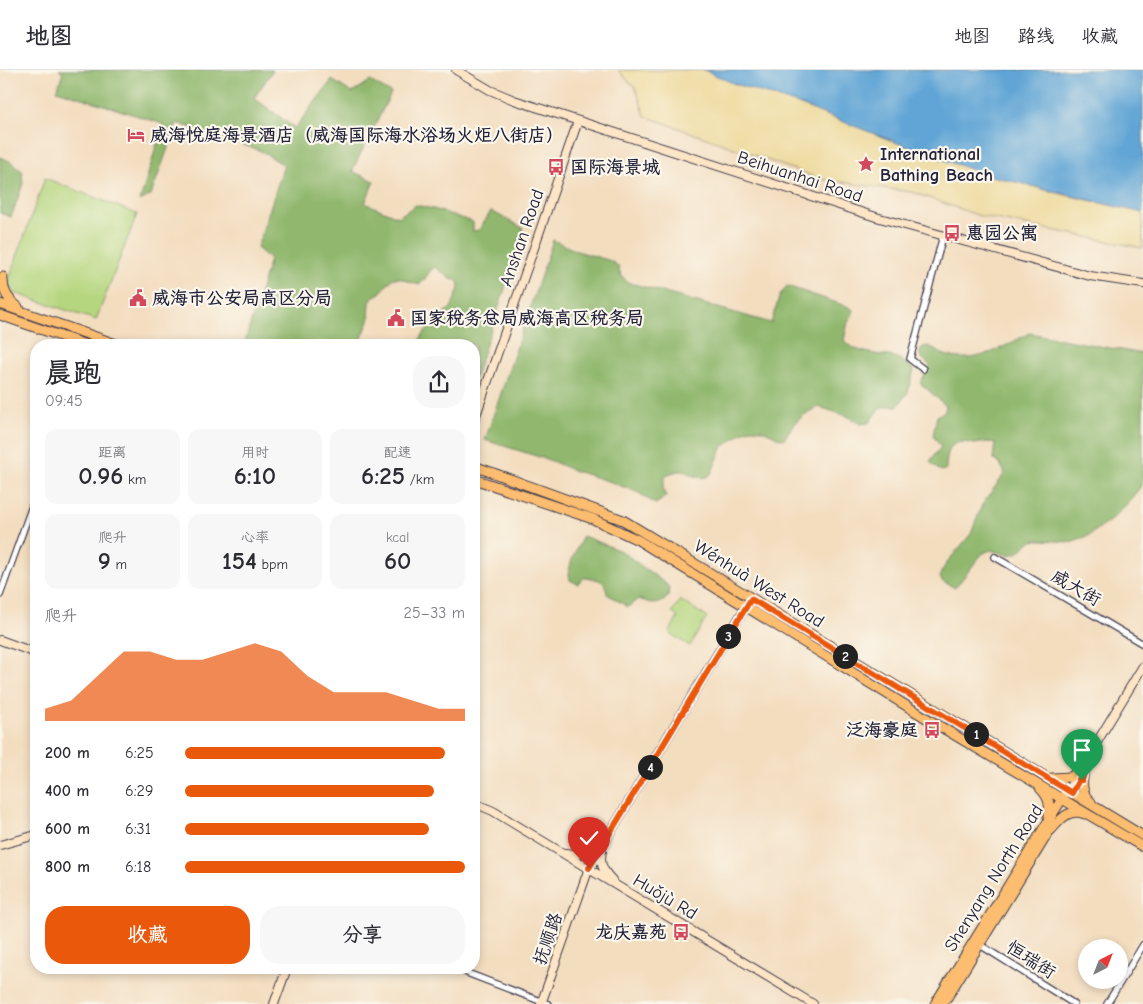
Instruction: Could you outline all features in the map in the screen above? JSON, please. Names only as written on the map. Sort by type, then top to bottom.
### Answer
[{"type":"main road","name":"Beihuanhai Road","points":[[456,70],[490,90],[514,100],[876,217],[1090,276],[1143,284]]},
{"type":"main road","name":"Anshan Road","points":[[480,404],[578,121]]},
{"type":"main road","points":[[3,277],[5,293],[9,300],[17,307],[31,314]]},
{"type":"main road","points":[[0,304],[102,339]]},
{"type":"main road","points":[[0,315],[69,339]]},
{"type":"main road","points":[[0,324],[5,322],[28,325]]},
{"type":"main road","name":"Wénhuà West Road","points":[[480,468],[623,520],[748,603],[1033,781],[1065,800],[1143,836]]},
{"type":"main road","name":"Wénhuà West Road","points":[[480,481],[593,519],[638,540],[1040,773],[1070,792],[1143,847]]},
{"type":"main road","name":"抚顺路","points":[[544,1003],[589,868],[748,603]]},
{"type":"main road","points":[[0,640],[30,651]]},
{"type":"main road","name":"Shenyang North Road","points":[[943,1004],[977,943],[1070,792],[1143,666]]},
{"type":"main road","name":"Shenyang North Road","points":[[1083,768],[1143,674]]},
{"type":"main road","points":[[1040,773],[1054,779],[1063,779],[1071,777],[1083,768]]},
{"type":"main road","points":[[1083,768],[1082,780],[1086,798],[1098,814]]},
{"type":"main road","points":[[1033,781],[1046,793],[1049,800],[1049,815],[1044,833]]},
{"type":"main road","name":"Huǒjù Rd","points":[[480,806],[589,868],[813,1004]]},
{"type":"main road","points":[[1044,833],[1068,813],[1098,814]]},
{"type":"main road","points":[[0,845],[30,837]]},
{"type":"main road","points":[[562,852],[578,855],[586,854],[593,851],[604,841]]},
{"type":"main road","points":[[604,841],[600,859],[601,865],[607,875],[618,886]]},
{"type":"main road","name":"Shenyang North Road","points":[[935,1004],[977,943]]},
{"type":"main road","points":[[274,1004],[285,974]]},
{"type":"street","points":[[923,369],[910,359],[943,236]]},
{"type":"street","points":[[0,595],[30,512]]},
{"type":"street","name":"威大街","points":[[995,557],[1143,644]]},
{"type":"street","name":"恒瑞街","points":[[977,943],[1074,1004]]},
{"type":"street","points":[[1107,1004],[1143,946]]},
{"type":"street","points":[[469,974],[544,1003]]},
{"type":"green space","points":[[59,70],[273,70],[254,98],[295,128],[332,80],[352,93],[370,81],[391,93],[352,171],[374,181],[365,203],[398,217],[416,205],[437,210],[473,222],[473,231],[479,230],[491,211],[523,228],[517,253],[480,362],[480,339],[420,339],[433,320],[451,308],[459,288],[458,281],[451,279],[435,267],[419,285],[399,278],[393,278],[380,293],[374,296],[370,302],[369,321],[362,339],[246,339],[270,259],[257,248],[284,165],[261,151],[177,123],[151,195],[140,201],[163,124],[57,90],[63,73]]},
{"type":"green space","points":[[0,157],[12,162],[22,171],[23,184],[11,217],[0,213]]},
{"type":"green space","points":[[45,178],[137,214],[96,320],[14,293],[8,282]]},
{"type":"green space","points":[[553,240],[577,251],[611,261],[618,266],[621,275],[627,282],[771,323],[780,295],[787,286],[849,307],[853,310],[853,314],[848,322],[844,340],[861,351],[891,356],[908,365],[914,370],[908,392],[898,406],[883,407],[869,423],[860,424],[847,416],[819,407],[799,419],[785,438],[781,439],[758,429],[743,432],[723,446],[711,474],[706,477],[698,477],[683,471],[676,471],[666,475],[663,488],[666,496],[655,504],[639,493],[611,482],[485,440]]},
{"type":"green space","points":[[1029,333],[1143,354],[1143,483],[1130,501],[1111,520],[1088,536],[1070,542],[1031,541],[1017,553],[1008,555],[990,550],[982,554],[955,588],[942,581],[940,577],[941,572],[971,534],[982,505],[1005,473],[1000,464],[993,458],[995,443],[992,442],[975,444],[963,442],[954,445],[949,451],[946,469],[942,471],[930,462],[941,447],[933,435],[937,416],[945,411],[946,406],[920,383],[930,366],[920,356],[920,351],[923,347],[929,346],[942,354],[954,357],[980,356],[1005,346]]},
{"type":"green space","points":[[583,536],[621,551],[666,584],[669,588],[668,597],[657,604],[638,599],[628,607],[607,594],[603,582],[597,579],[584,577],[578,584],[570,580],[571,563]]},
{"type":"green space","points":[[680,600],[707,617],[690,646],[669,633],[678,617],[672,613]]},
{"type":"sand","name":"International Bathing Beach","points":[[618,70],[704,70],[735,84],[798,104],[921,152],[1048,191],[1143,213],[1143,248],[980,216],[912,192],[820,179],[645,116],[636,89]]},
{"type":"water","points":[[704,70],[1143,70],[1143,213],[987,175],[921,152],[798,104],[735,84]]},
{"type":"place","name":"威海悦庭海景酒店（威海国际海水浴场火炬八街店）","points":[[136,135]]},
{"type":"place","name":"International Bathing Beach","points":[[866,164]]},
{"type":"place","name":"国际海景城","points":[[556,167]]},
{"type":"place","name":"惠园公寓","points":[[952,233]]},
{"type":"place","name":"威海市公安局高区分局","points":[[138,298]]},
{"type":"place","name":"国家税务总局威海高区税务局","points":[[396,318]]},
{"type":"place","name":"泛海豪庭","points":[[932,730]]},
{"type":"place","name":"龙庆嘉苑","points":[[681,932]]},
{"type":"route","points":[[589,868],[751,599],[1072,793],[1085,768],[1082,780]]}]
